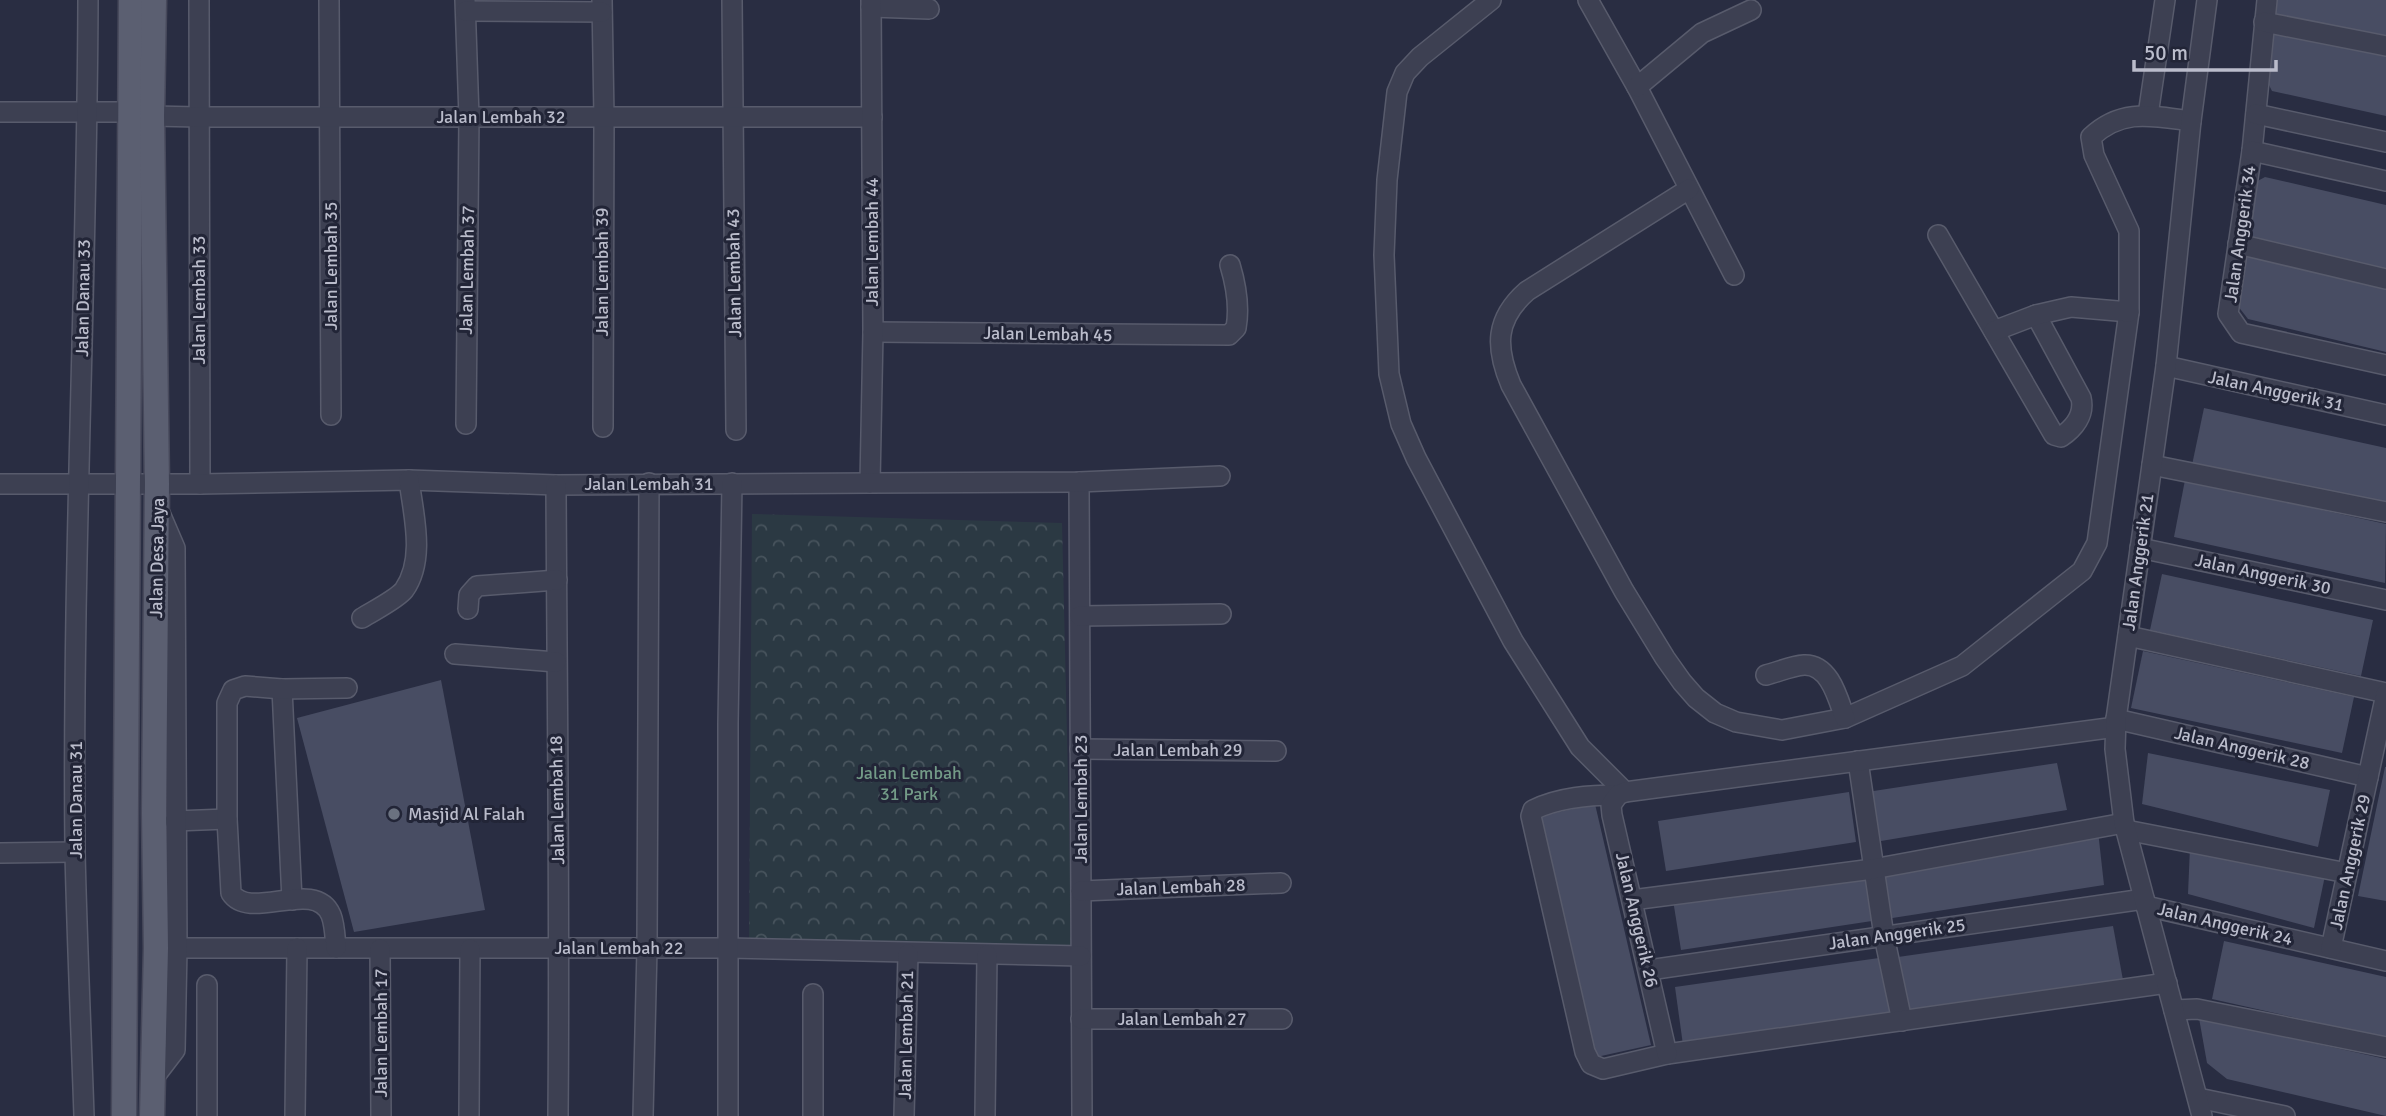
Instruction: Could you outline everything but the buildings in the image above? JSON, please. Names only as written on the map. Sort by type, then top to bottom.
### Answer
[{"type":"main road","name":"Jalan Desa Jaya","points":[[131,0],[141,113],[157,495],[154,813],[166,948],[152,1080],[152,1116]]},
{"type":"main road","name":"Jalan Desa Jaya","points":[[124,1116],[128,484],[141,113],[154,0]]},
{"type":"street","name":"Jalan Danau 33","points":[[79,484],[88,0]]},
{"type":"street","name":"Jalan Lembah 33","points":[[199,0],[200,484]]},
{"type":"street","name":"Jalan Lembah 35","points":[[329,0],[331,415]]},
{"type":"street","name":"Jalan Lembah 43","points":[[732,0],[736,430]]},
{"type":"street","points":[[1491,0],[1420,57],[1405,73],[1397,92],[1387,180],[1384,256],[1389,374],[1401,424],[1416,458],[1513,640],[1580,747],[1622,793]]},
{"type":"street","points":[[1588,0],[1637,87],[1734,275]]},
{"type":"street","points":[[2148,115],[2165,0]]},
{"type":"street","name":"Jalan Anggerik 21","points":[[2200,1107],[2125,826],[2115,749],[2116,723],[2166,366],[2190,121],[2207,0]]},
{"type":"street","name":"Jalan Anggerik 34","points":[[2267,0],[2252,151],[2228,314],[2241,333],[2386,365]]},
{"type":"street","points":[[871,3],[929,9]]},
{"type":"street","name":"Jalan Lembah 44","points":[[870,483],[873,332],[871,3]]},
{"type":"street","points":[[466,6],[602,6]]},
{"type":"street","name":"Jalan Lembah 37","points":[[466,6],[469,117],[466,424]]},
{"type":"street","name":"Jalan Lembah 39","points":[[602,6],[603,427]]},
{"type":"street","points":[[1637,87],[1702,33],[1751,10]]},
{"type":"street","points":[[2264,22],[2386,46]]},
{"type":"street","name":"Jalan Lembah 32","points":[[0,112],[88,111],[199,117],[872,117]]},
{"type":"street","points":[[2256,114],[2386,142]]},
{"type":"street","points":[[1689,189],[1527,291],[1514,303],[1500,331],[1503,366],[1624,592],[1682,682],[1715,713],[1736,722],[1782,730],[1846,718],[1962,666],[2082,571],[2097,543],[2129,312],[2129,231],[2094,155],[2091,137],[2105,123],[2124,118],[2148,115],[2190,121]]},
{"type":"street","points":[[2252,151],[2386,181]]},
{"type":"street","points":[[1938,235],[2054,435],[2061,437],[2073,429],[2083,407],[2081,398],[2036,315]]},
{"type":"street","points":[[2238,244],[2386,278]]},
{"type":"street","name":"Jalan Lembah 45","points":[[873,332],[1223,336],[1233,332],[1237,322],[1236,284],[1230,265]]},
{"type":"street","points":[[1994,331],[2036,315],[2071,307],[2129,312]]},
{"type":"street","name":"Jalan Anggerik 31","points":[[2166,366],[2386,415]]},
{"type":"street","points":[[2152,465],[2386,512]]},
{"type":"street","name":"Jalan Lembah 31","points":[[0,484],[128,484],[157,495],[200,484],[409,480],[556,485],[1079,482],[1220,476]]},
{"type":"street","points":[[362,618],[403,591],[411,573],[416,535],[409,480]]},
{"type":"street","name":"Jalan Lembah 23","points":[[1079,482],[1082,1116]]},
{"type":"street","points":[[643,1116],[647,948],[649,483]]},
{"type":"street","points":[[728,1116],[732,483]]},
{"type":"street","name":"Jalan Danau 31","points":[[79,484],[75,852],[83,1116]]},
{"type":"street","name":"Jalan Lembah 18","points":[[556,485],[558,1116]]},
{"type":"street","points":[[157,495],[175,548],[175,821],[166,948]]},
{"type":"street","name":"Jalan Anggerik 30","points":[[2140,548],[2386,600]]},
{"type":"street","points":[[468,609],[469,595],[477,586],[556,580]]},
{"type":"street","points":[[1080,616],[1221,614]]},
{"type":"street","points":[[2128,636],[2386,693]]},
{"type":"street","points":[[455,654],[556,662]]},
{"type":"street","points":[[1766,675],[1803,665],[1819,669],[1831,684],[1846,718]]},
{"type":"street","points":[[337,948],[333,922],[327,909],[316,901],[247,903],[234,898],[229,887],[229,696],[239,687],[245,686],[282,689],[347,688]]},
{"type":"street","points":[[282,689],[292,900]]},
{"type":"street","name":"Jalan Anggerik 29","points":[[2331,948],[2386,693]]},
{"type":"street","points":[[2116,723],[1858,761],[1587,796],[1544,805],[1533,810],[1531,816],[1585,1052],[1591,1064],[1603,1069],[1667,1054],[2167,983]]},
{"type":"street","name":"Jalan Anggerik 28","points":[[2116,723],[2368,777]]},
{"type":"street","name":"Jalan Lembah 29","points":[[1080,750],[1276,751]]},
{"type":"street","points":[[1858,761],[1884,936],[1902,1021]]},
{"type":"street","name":"Jalan Anggerik 26","points":[[1622,793],[1611,805],[1612,815],[1667,1054]]},
{"type":"street","points":[[175,821],[227,819]]},
{"type":"street","points":[[1632,900],[1873,869],[2125,826],[2347,873]]},
{"type":"street","points":[[0,852],[75,852]]},
{"type":"street","name":"Jalan Lembah 28","points":[[1081,891],[1281,883]]},
{"type":"street","name":"Jalan Anggerik 25","points":[[1649,970],[1884,936],[2145,903]]},
{"type":"street","name":"Jalan Anggerik 24","points":[[2145,903],[2386,961]]},
{"type":"street","name":"Jalan Lembah 22","points":[[166,948],[728,948],[1081,956]]},
{"type":"street","points":[[295,1116],[297,948]]},
{"type":"street","name":"Jalan Lembah 17","points":[[380,949],[381,1116]]},
{"type":"street","points":[[469,1116],[470,949]]},
{"type":"street","name":"Jalan Lembah 21","points":[[904,1116],[908,954]]},
{"type":"street","points":[[985,1116],[986,955]]},
{"type":"street","points":[[206,1116],[207,985]]},
{"type":"street","points":[[813,994],[813,1116]]},
{"type":"street","points":[[2174,1010],[2197,1009],[2386,1047]]},
{"type":"street","name":"Jalan Lembah 27","points":[[1081,1019],[1282,1019]]},
{"type":"street","points":[[2200,1107],[2285,1116]]},
{"type":"green space","name":"Jalan Lembah 31 Park","points":[[752,514],[1062,523],[1072,948],[749,940]]},
{"type":"place","name":"Masjid Al Falah","points":[[394,814]]}]
